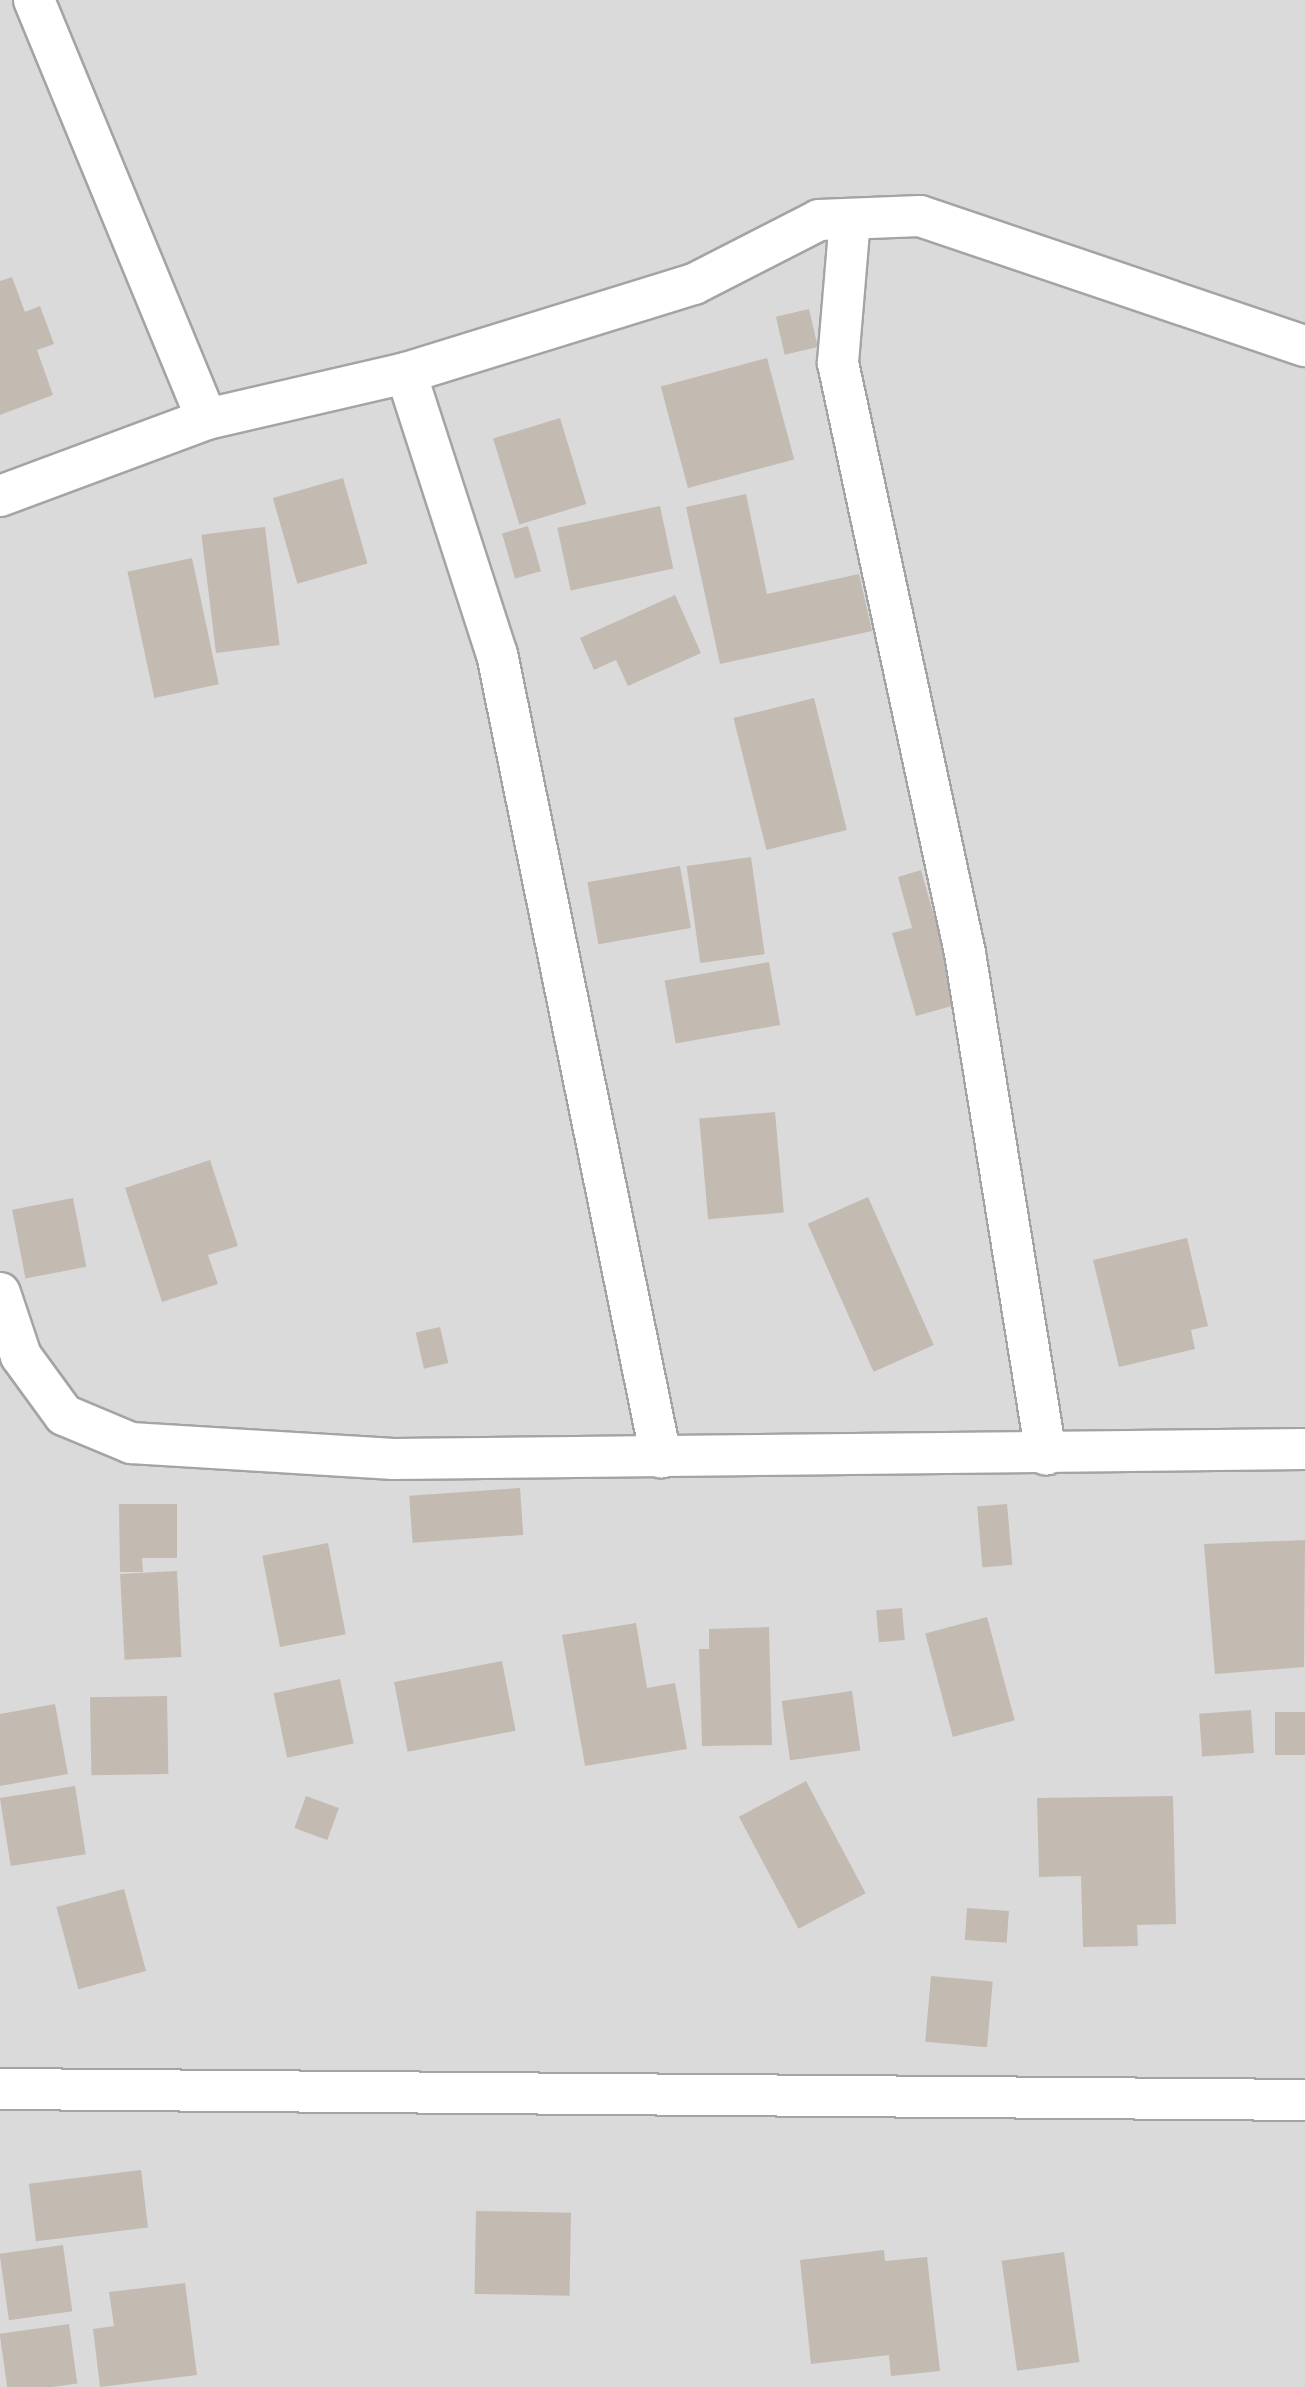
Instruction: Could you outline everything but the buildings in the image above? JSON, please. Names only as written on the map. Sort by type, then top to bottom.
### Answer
[{"type":"street","points":[[34,0],[207,419]]},
{"type":"street","points":[[0,496],[207,419],[406,373],[694,284],[819,220],[920,216],[1305,346]]},
{"type":"street","points":[[850,219],[838,363],[965,953],[1046,1454]]},
{"type":"street","points":[[406,373],[496,654],[662,1457]]},
{"type":"street","points":[[0,1293],[10,1360],[64,1415],[131,1443],[394,1459],[1305,1449]]},
{"type":"street","points":[[0,2089],[1305,2100]]},
{"type":"shaded area","points":[[0,0],[1305,0],[1305,2387],[0,2387]]}]
